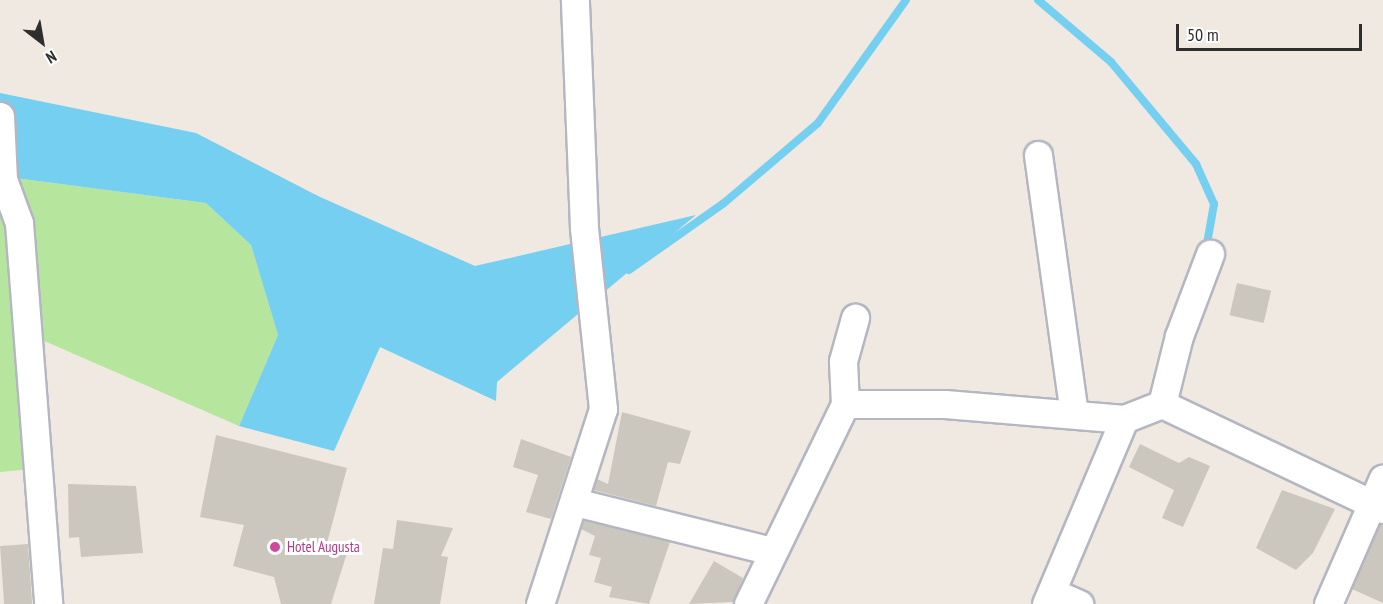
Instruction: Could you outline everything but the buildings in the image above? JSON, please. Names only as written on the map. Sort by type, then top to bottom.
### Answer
[{"type":"street","points":[[540,604],[575,502],[603,409],[584,227],[575,0]]},
{"type":"street","points":[[0,116],[3,178],[20,223],[48,604]]},
{"type":"street","points":[[1038,154],[1074,414]]},
{"type":"street","points":[[1162,404],[1179,336],[1210,254]]},
{"type":"street","points":[[748,604],[845,404],[843,361],[855,318]]},
{"type":"street","points":[[845,404],[945,404],[1124,419],[1162,404],[1377,506]]},
{"type":"street","points":[[1079,604],[1049,598],[1124,419]]},
{"type":"street","points":[[1329,604],[1377,506],[1383,478]]},
{"type":"street","points":[[575,502],[772,551]]},
{"type":"green space","points":[[0,176],[206,203],[251,245],[278,335],[239,426],[33,336],[32,469],[0,472]]},
{"type":"water","points":[[0,93],[196,133],[318,196],[475,266],[696,215],[497,382],[496,401],[380,347],[334,451],[239,426],[278,335],[251,245],[206,203],[0,176]]},
{"type":"waterway","points":[[629,270],[724,203],[818,123],[906,0]]},
{"type":"waterway","points":[[1038,0],[1111,62],[1196,164],[1214,204],[1207,243]]},
{"type":"place","name":"Hotel Augusta","points":[[275,547]]}]
